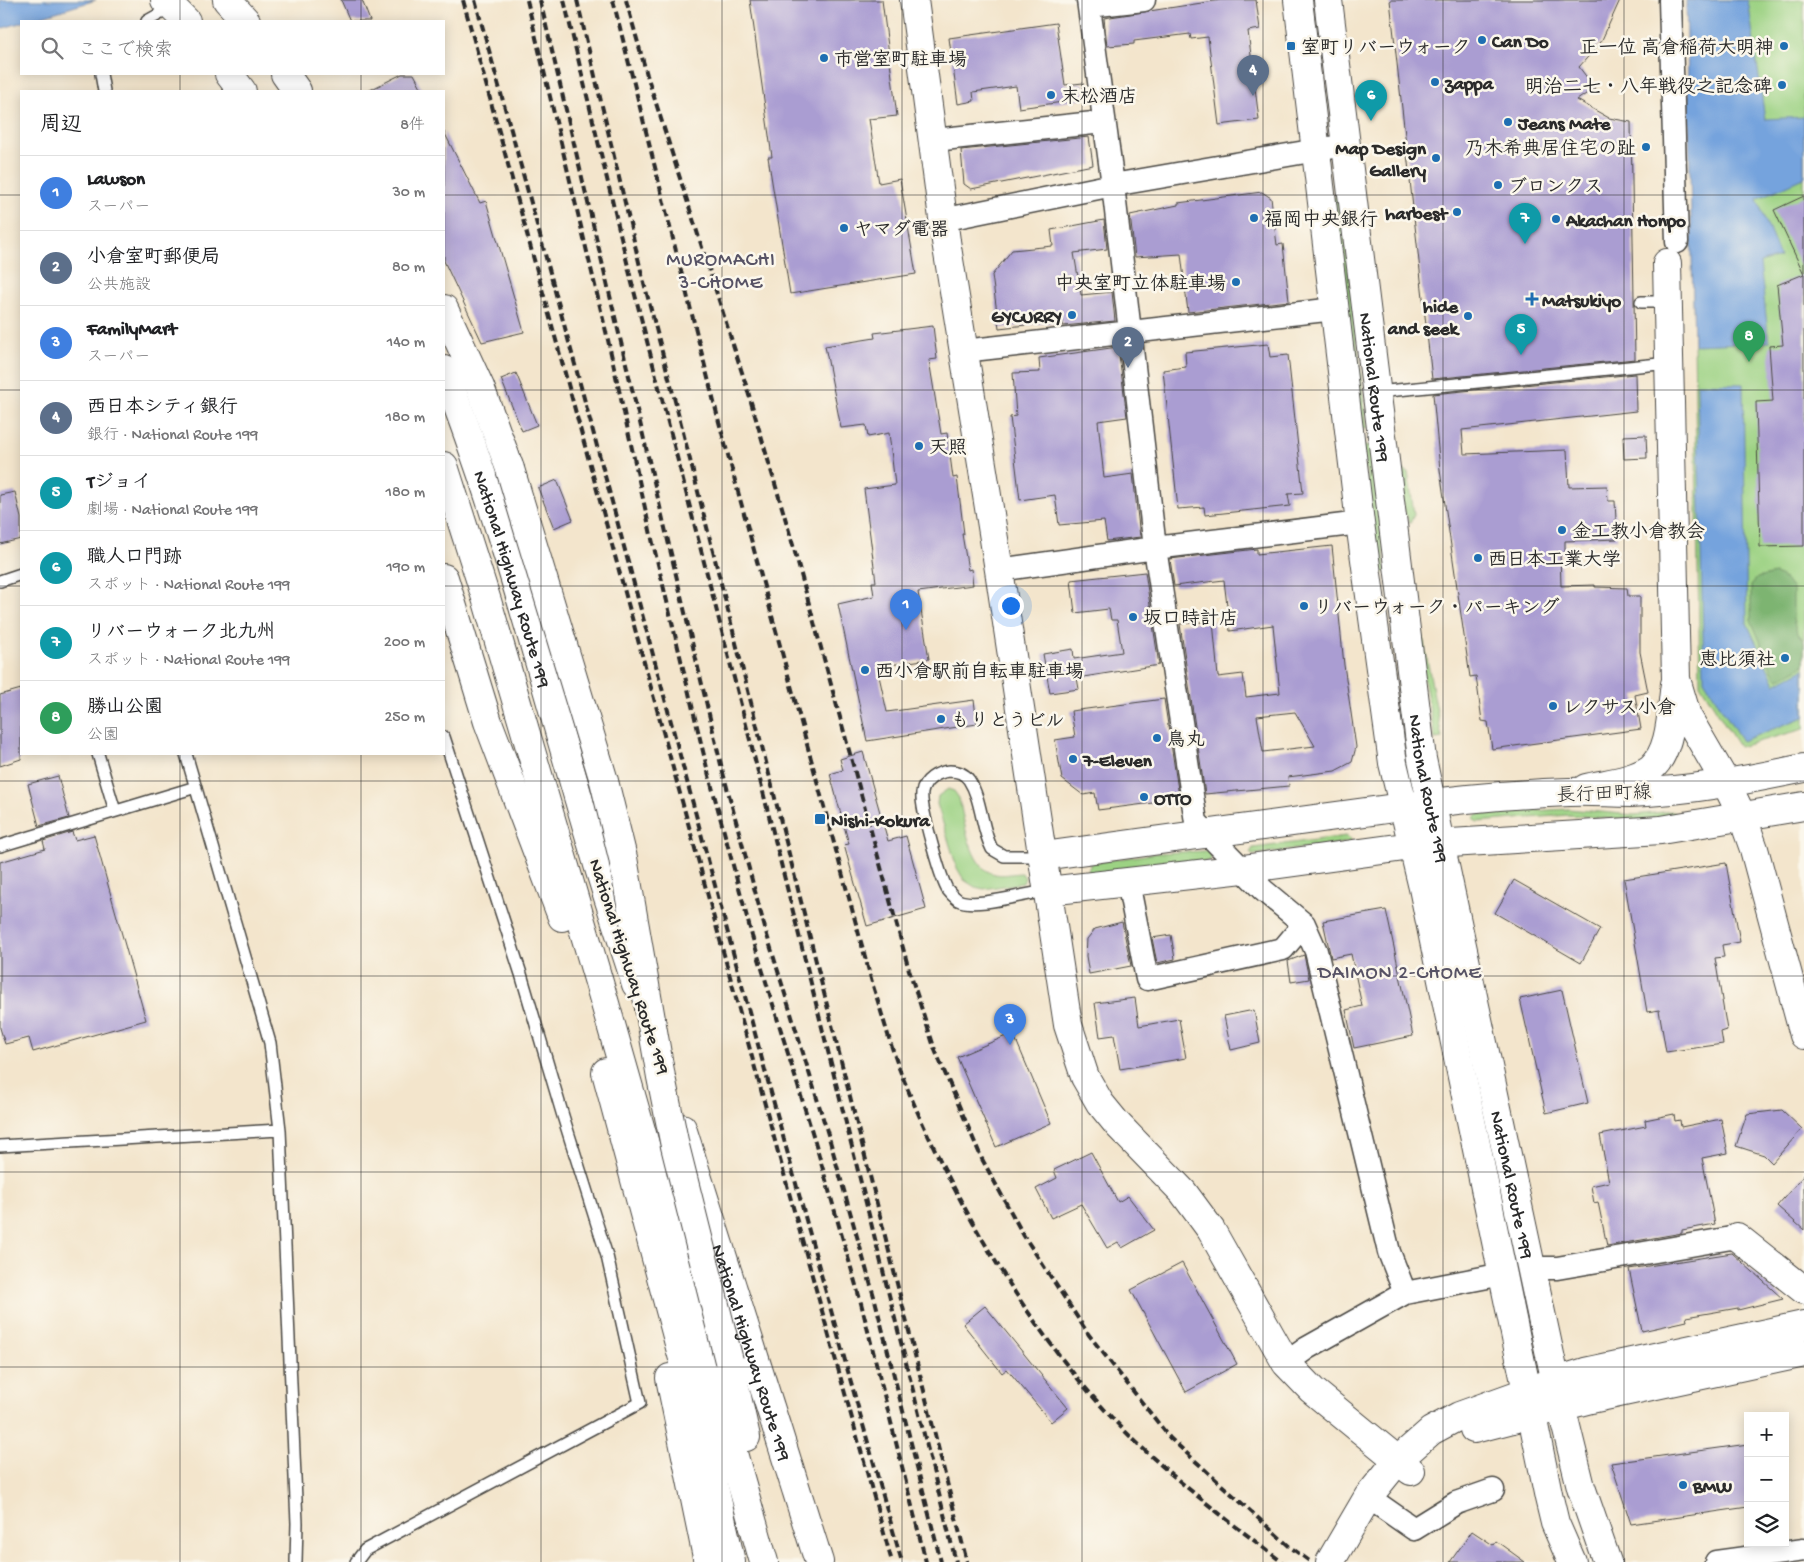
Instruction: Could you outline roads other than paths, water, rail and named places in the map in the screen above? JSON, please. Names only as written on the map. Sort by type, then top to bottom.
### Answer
[{"type":"main road","points":[[227,0],[245,20]]},
{"type":"main road","points":[[914,0],[934,140],[942,220],[1044,856],[1068,1025],[1085,1077],[1100,1103],[1118,1125],[1183,1192],[1211,1230],[1286,1363],[1312,1390],[1405,1466]]},
{"type":"main road","name":"National Route 199","points":[[1298,0],[1360,523],[1393,763],[1555,1523],[1572,1562]]},
{"type":"main road","name":"National Route 199","points":[[1328,0],[1375,392],[1422,759],[1530,1268],[1589,1516],[1607,1562]]},
{"type":"main road","points":[[230,75],[241,90]]},
{"type":"main road","points":[[286,75],[296,90]]},
{"type":"main road","points":[[1570,792],[1630,778],[1642,773],[1656,763],[1666,743],[1676,679],[1667,302],[1672,253]]},
{"type":"main road","points":[[445,311],[480,387],[510,469],[609,800],[632,906],[661,1077],[729,1361],[774,1562]]},
{"type":"main road","name":"National Highway Route 199","points":[[445,373],[483,479],[518,589],[596,860],[819,1562]]},
{"type":"main road","name":"National Highway Route 199","points":[[445,469],[487,601],[592,958],[764,1562]]},
{"type":"main road","points":[[445,581],[488,722],[560,911],[586,994],[625,1148],[696,1407],[731,1562]]},
{"type":"main road","points":[[1676,679],[1687,716],[1743,818],[1754,850],[1804,1035]]},
{"type":"main road","name":"長行田町線","points":[[1044,856],[1462,799],[1570,792],[1631,793],[1726,784],[1804,768]]},
{"type":"main road","points":[[1048,891],[1243,869],[1440,843],[1661,830],[1743,818],[1804,806]]},
{"type":"main road","points":[[625,1148],[708,1562]]},
{"type":"main road","points":[[1737,1237],[1804,1290]]},
{"type":"main road","points":[[1333,1558],[1405,1466],[1452,1437],[1530,1403],[1559,1393],[1804,1325]]},
{"type":"main road","points":[[1559,1393],[1804,1354]]},
{"type":"main road","points":[[1589,1516],[1612,1550],[1623,1562]]},
{"type":"street","points":[[1144,0],[1088,3],[1113,185],[1155,548],[1196,822],[1263,890],[1304,924],[1316,951],[1389,1252],[1405,1293]]},
{"type":"street","points":[[1670,0],[1672,253]]},
{"type":"street","points":[[934,140],[1103,122]]},
{"type":"street","points":[[942,220],[1113,185],[1346,145]]},
{"type":"street","points":[[963,351],[1129,334],[1335,309]]},
{"type":"street","points":[[999,570],[1155,548],[1360,523]]},
{"type":"street","points":[[1128,882],[1147,979],[1284,950],[1304,924]]},
{"type":"street","points":[[1530,1268],[1557,1268],[1737,1237]]},
{"type":"street","points":[[1286,1363],[1307,1348],[1405,1293],[1503,1274]]},
{"type":"street","points":[[1375,1502],[1414,1529],[1456,1503],[1493,1490]]},
{"type":"street","points":[[1716,1562],[1804,1550]]},
{"type":"lane","points":[[149,20],[177,7]]},
{"type":"lane","points":[[101,75],[104,90]]},
{"type":"lane","points":[[1641,302],[1667,302]]},
{"type":"lane","points":[[1375,392],[1669,363]]},
{"type":"lane","points":[[0,581],[20,574]]},
{"type":"lane","points":[[356,1562],[365,1550],[640,1403],[607,1256],[562,1116],[521,974],[445,740]]},
{"type":"lane","points":[[98,755],[115,811]]},
{"type":"lane","points":[[186,755],[270,1043],[280,1130],[297,1523],[296,1562]]},
{"type":"lane","points":[[1044,856],[1004,856],[992,849],[973,788],[965,776],[959,772],[938,773],[924,786],[922,792],[923,809],[943,880],[952,896],[967,903],[975,904],[1048,891]]},
{"type":"lane","points":[[0,846],[196,787]]},
{"type":"lane","points":[[0,1146],[280,1130]]},
{"type":"water","points":[[0,0],[96,0],[30,20],[20,20],[20,23],[0,29]]},
{"type":"water","points":[[1686,0],[1748,0],[1765,119],[1804,117],[1804,178],[1757,199],[1780,257],[1760,263],[1769,342],[1694,345]]},
{"type":"water","points":[[1697,383],[1743,384],[1747,623],[1775,684],[1804,669],[1804,717],[1742,741],[1704,680]]},
{"type":"railway","points":[[463,0],[892,1562]]},
{"type":"railway","points":[[475,0],[793,1172],[902,1562]]},
{"type":"railway","points":[[527,0],[708,772],[752,936],[816,1145],[861,1303],[926,1562]]},
{"type":"railway","points":[[540,0],[722,769],[766,932],[830,1141],[875,1300],[941,1562]]},
{"type":"railway","points":[[564,0],[632,283],[750,740],[956,1562]]},
{"type":"railway","points":[[577,0],[643,279],[967,1562]]},
{"type":"railway","points":[[613,0],[719,422],[873,986],[895,1058],[919,1115],[941,1162],[992,1256],[1051,1345],[1084,1386],[1117,1423],[1156,1460],[1197,1496],[1282,1562]]},
{"type":"railway","points":[[626,0],[647,75],[746,385],[791,538],[909,970],[935,1050],[982,1159],[1024,1236],[1089,1335],[1170,1438],[1290,1547],[1311,1562]]},
{"type":"place","name":"Can Do","points":[[1482,40]]},
{"type":"place","name":"室町リバーウォーク","points":[[1291,46]]},
{"type":"place","name":"正一位 高倉稲荷大明神","points":[[1784,46]]},
{"type":"place","name":"市営室町駐車場","points":[[824,58]]},
{"type":"place","name":"zappa","points":[[1435,82]]},
{"type":"place","name":"明治二七・八年戦役之記念碑","points":[[1782,85]]},
{"type":"place","name":"末松酒店","points":[[1051,95]]},
{"type":"place","name":"西日本シティ銀行","points":[[1253,96]]},
{"type":"place","name":"職人口門跡","points":[[1371,121]]},
{"type":"place","name":"Jeans Mate","points":[[1508,122]]},
{"type":"place","name":"乃木希典居住宅の趾","points":[[1646,147]]},
{"type":"place","name":"Map Design Gallery","points":[[1436,158]]},
{"type":"place","name":"ブロンクス","points":[[1498,185]]},
{"type":"place","name":"harbest","points":[[1457,212]]},
{"type":"place","name":"福岡中央銀行","points":[[1254,218]]},
{"type":"place","name":"Akachan Honpo","points":[[1556,219]]},
{"type":"place","name":"ヤマダ電器","points":[[844,228]]},
{"type":"place","name":"リバーウォーク北九州","points":[[1525,244]]},
{"type":"place","name":"中央室町立体駐車場","points":[[1236,282]]},
{"type":"place","name":"Matsukiyo","points":[[1532,299]]},
{"type":"place","name":"GYCURRY","points":[[1072,315]]},
{"type":"place","name":"hide and seek","points":[[1468,316]]},
{"type":"place","name":"Tジョイ","points":[[1521,355]]},
{"type":"place","name":"勝山公園","points":[[1749,362]]},
{"type":"place","name":"小倉室町郵便局","points":[[1128,368]]},
{"type":"place","name":"天照","points":[[919,446]]},
{"type":"place","name":"金工教小倉教会","points":[[1562,530]]},
{"type":"place","name":"西日本工業大学","points":[[1478,558]]},
{"type":"place","name":"リバーウォーク・パーキング","points":[[1304,606]]},
{"type":"place","name":"坂口時計店","points":[[1133,617]]},
{"type":"place","name":"Lawson","points":[[906,630]]},
{"type":"place","name":"恵比須社","points":[[1785,658]]},
{"type":"place","name":"西小倉駅前自転車駐車場","points":[[865,670]]},
{"type":"place","name":"レクサス小倉","points":[[1553,706]]},
{"type":"place","name":"もりとうビル","points":[[941,719]]},
{"type":"place","name":"鳥丸","points":[[1157,738]]},
{"type":"place","name":"7-Eleven","points":[[1073,759]]},
{"type":"place","name":"OTTO","points":[[1144,797]]},
{"type":"place","name":"Nishi-Kokura","points":[[820,819]]},
{"type":"place","name":"FamilyMart","points":[[1010,1045]]},
{"type":"place","name":"BMW","points":[[1683,1485]]},
{"type":"district","name":"MUROMACHI 3-CHOME","points":[[721,270]]},
{"type":"district","name":"DAIMON 2-CHOME","points":[[1400,971]]}]
